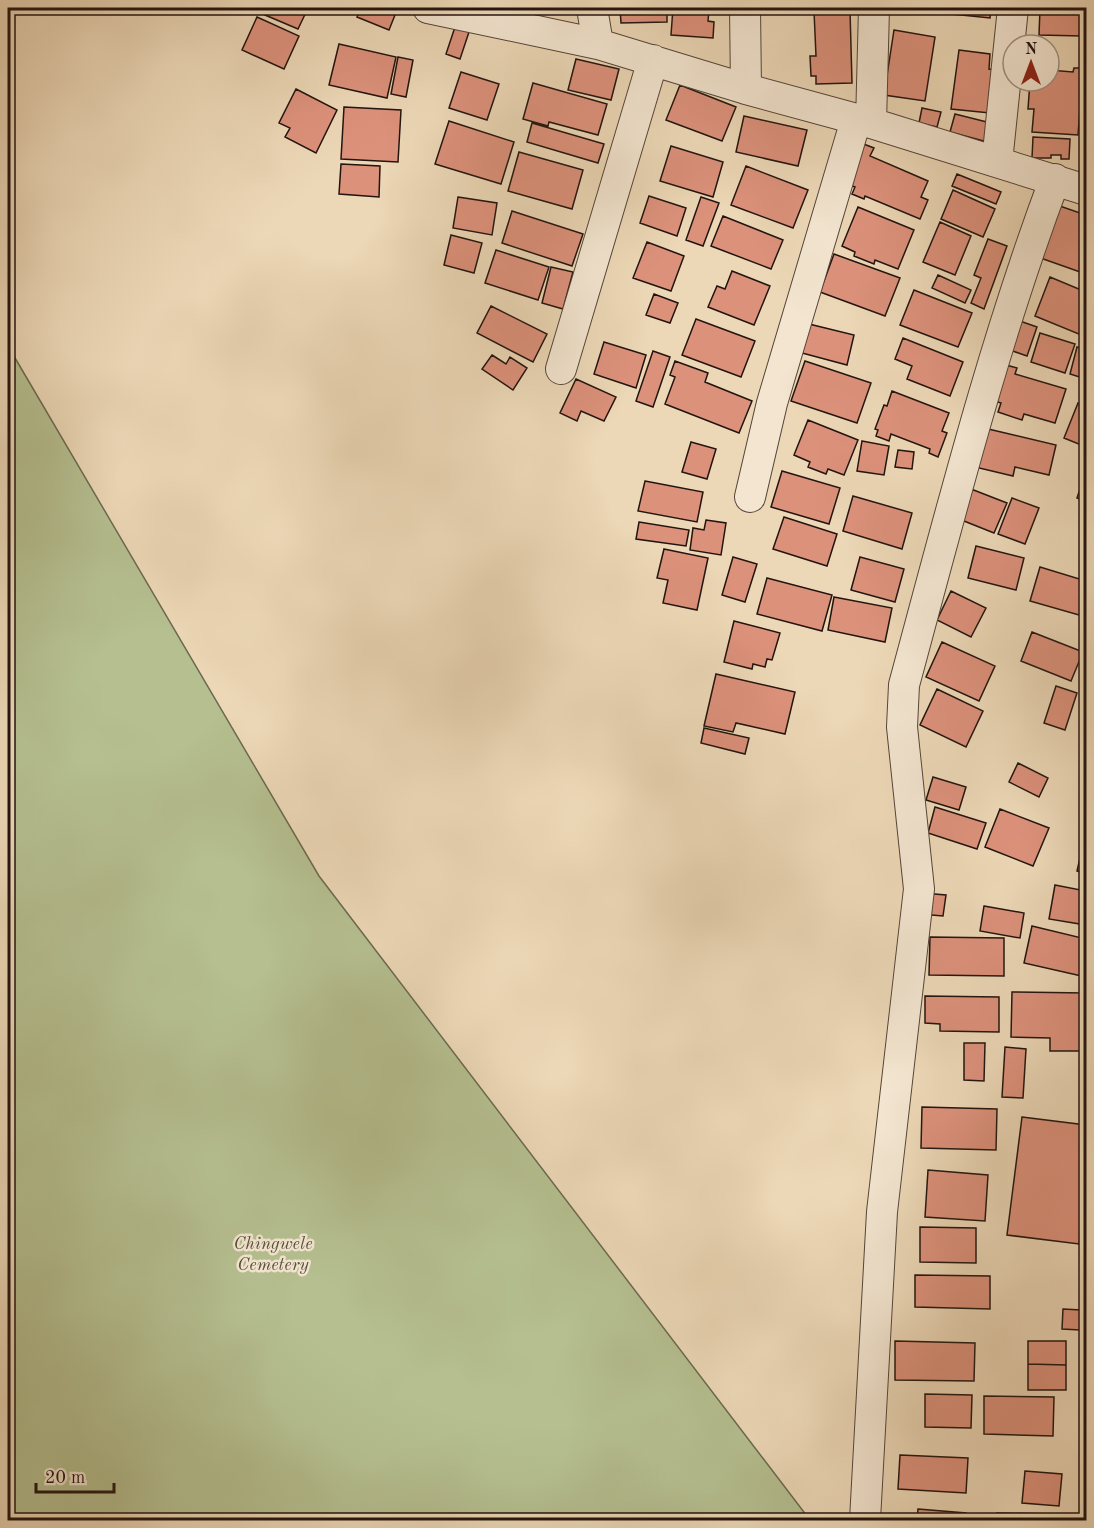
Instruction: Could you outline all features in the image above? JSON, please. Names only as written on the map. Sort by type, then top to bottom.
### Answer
[{"type":"street","points":[[428,8],[598,44],[1086,190]]},
{"type":"street","points":[[592,8],[598,44]]},
{"type":"street","points":[[745,8],[746,89]]},
{"type":"street","points":[[750,497],[772,403],[864,122],[874,8]]},
{"type":"street","points":[[997,162],[1013,8]]},
{"type":"street","points":[[561,369],[653,60]]},
{"type":"street","points":[[865,1521],[882,1212],[919,889],[902,727],[904,685],[994,358],[1028,251],[1055,179]]},
{"type":"green space","name":"Chingwele Cemetery","points":[[8,346],[319,876],[810,1520],[8,1520]]},
{"type":"building","points":[[260,8],[308,8],[298,29],[258,12]]},
{"type":"building","points":[[361,8],[376,8],[395,15],[389,30],[357,17]]},
{"type":"building","points":[[620,8],[667,8],[667,22],[621,23]]},
{"type":"building","points":[[673,8],[709,10],[708,21],[714,22],[713,38],[671,35]]},
{"type":"building","points":[[757,8],[794,8],[794,13],[757,12]]},
{"type":"building","points":[[952,8],[991,8],[990,18],[952,14]]},
{"type":"building","points":[[1086,8],[1086,32],[1082,31],[1082,36],[1039,33],[1040,9]]},
{"type":"building","points":[[850,10],[852,83],[816,84],[816,76],[811,76],[810,56],[816,56],[814,11]]},
{"type":"building","points":[[257,17],[299,36],[284,69],[242,50]]},
{"type":"building","points":[[458,18],[472,23],[460,59],[446,54]]},
{"type":"building","points":[[894,30],[935,37],[925,101],[884,95]]},
{"type":"building","points":[[339,44],[396,57],[387,98],[329,85]]},
{"type":"building","points":[[959,50],[990,54],[989,69],[996,70],[990,113],[951,109]]},
{"type":"building","points":[[398,57],[413,60],[406,97],[391,94]]},
{"type":"building","points":[[576,59],[619,69],[611,100],[568,90]]},
{"type":"building","points":[[1074,68],[1083,68],[1078,135],[1032,132],[1034,109],[1028,109],[1029,93],[1061,93],[1061,71],[1073,72]]},
{"type":"building","points":[[461,72],[499,84],[487,120],[449,108]]},
{"type":"building","points":[[533,83],[607,104],[598,135],[549,122],[548,126],[523,119]]},
{"type":"building","points":[[680,85],[736,107],[722,141],[666,120]]},
{"type":"building","points":[[296,89],[337,110],[316,153],[285,137],[290,128],[279,123]]},
{"type":"building","points":[[344,107],[401,110],[398,162],[341,159]]},
{"type":"building","points":[[922,108],[941,112],[937,127],[919,123]]},
{"type":"building","points":[[955,114],[999,125],[995,144],[950,132]]},
{"type":"building","points":[[744,116],[807,130],[798,166],[736,152]]},
{"type":"building","points":[[449,121],[514,142],[501,184],[435,164]]},
{"type":"building","points":[[532,123],[604,144],[598,163],[527,142]]},
{"type":"building","points":[[1033,137],[1070,139],[1069,159],[1061,159],[1061,155],[1051,155],[1051,158],[1032,158]]},
{"type":"building","points":[[861,143],[874,148],[870,156],[928,181],[921,197],[928,200],[920,219],[865,196],[864,199],[852,194],[855,187],[844,183]]},
{"type":"building","points":[[671,146],[723,162],[713,197],[660,181]]},
{"type":"building","points":[[519,152],[583,170],[572,209],[508,191]]},
{"type":"building","points":[[341,164],[380,166],[379,197],[339,194]]},
{"type":"building","points":[[746,166],[808,190],[793,228],[731,205]]},
{"type":"building","points":[[957,174],[1001,192],[996,204],[952,186]]},
{"type":"building","points":[[953,190],[995,209],[983,237],[941,219]]},
{"type":"building","points":[[649,196],[686,208],[677,236],[640,223]]},
{"type":"building","points":[[458,197],[497,203],[492,235],[453,228]]},
{"type":"building","points":[[701,197],[719,203],[703,246],[686,240]]},
{"type":"building","points":[[1051,203],[1086,215],[1086,264],[1083,273],[1032,255]]},
{"type":"building","points":[[858,207],[914,230],[898,269],[875,260],[874,264],[854,256],[855,252],[842,246]]},
{"type":"building","points":[[512,211],[583,234],[572,266],[502,243]]},
{"type":"building","points":[[723,216],[783,240],[771,269],[711,246]]},
{"type":"building","points":[[940,222],[971,236],[955,275],[923,262]]},
{"type":"building","points":[[451,235],[482,243],[474,273],[444,265]]},
{"type":"building","points":[[988,239],[1007,246],[984,309],[971,303],[981,278],[974,275]]},
{"type":"building","points":[[647,242],[684,256],[671,291],[633,278]]},
{"type":"building","points":[[496,250],[549,267],[538,300],[485,283]]},
{"type":"building","points":[[834,254],[900,278],[885,316],[820,292]]},
{"type":"building","points":[[551,267],[573,272],[563,309],[542,303]]},
{"type":"building","points":[[732,271],[770,286],[754,325],[708,307],[717,286],[725,289]]},
{"type":"building","points":[[938,275],[971,290],[965,303],[932,288]]},
{"type":"building","points":[[1050,277],[1086,292],[1086,337],[1035,316]]},
{"type":"building","points":[[914,290],[972,313],[958,347],[900,325]]},
{"type":"building","points":[[654,294],[678,303],[670,323],[646,315]]},
{"type":"building","points":[[491,306],[547,334],[533,362],[477,333]]},
{"type":"building","points":[[696,319],[755,341],[741,377],[682,355]]},
{"type":"building","points":[[1017,320],[1037,327],[1027,356],[1007,349]]},
{"type":"building","points":[[809,324],[854,335],[847,365],[802,353]]},
{"type":"building","points":[[1040,333],[1075,344],[1065,373],[1031,362]]},
{"type":"building","points":[[903,338],[963,362],[950,396],[907,379],[912,366],[895,359]]},
{"type":"building","points":[[604,342],[646,355],[636,388],[594,374]]},
{"type":"building","points":[[1077,347],[1086,349],[1086,379],[1070,374]]},
{"type":"building","points":[[653,351],[670,357],[653,407],[636,401]]},
{"type":"building","points":[[492,355],[506,364],[510,357],[527,368],[513,390],[482,369]]},
{"type":"building","points":[[675,361],[708,373],[705,382],[752,401],[739,433],[665,404],[675,377],[670,375]]},
{"type":"building","points":[[805,361],[871,383],[857,423],[791,401]]},
{"type":"building","points":[[999,363],[1017,368],[1015,374],[1066,389],[1055,423],[1024,414],[1022,420],[998,412],[1001,403],[988,399]]},
{"type":"building","points":[[576,379],[616,397],[604,421],[581,411],[577,421],[560,413]]},
{"type":"building","points":[[892,391],[949,413],[942,431],[947,433],[938,457],[929,453],[930,449],[891,434],[889,441],[876,436],[878,430],[875,429]]},
{"type":"building","points":[[1078,403],[1086,406],[1086,447],[1064,438]]},
{"type":"building","points":[[808,420],[858,440],[844,475],[828,469],[826,474],[808,467],[810,462],[794,455]]},
{"type":"building","points":[[984,428],[1056,445],[1049,475],[1015,467],[1013,476],[975,467]]},
{"type":"building","points":[[862,441],[889,446],[884,475],[857,471]]},
{"type":"building","points":[[691,442],[716,449],[707,479],[682,472]]},
{"type":"building","points":[[898,450],[914,452],[912,469],[895,467]]},
{"type":"building","points":[[782,471],[840,488],[829,524],[771,507]]},
{"type":"building","points":[[1086,471],[1086,501],[1077,498]]},
{"type":"building","points":[[645,481],[703,492],[697,522],[638,511]]},
{"type":"building","points":[[971,489],[1007,503],[994,533],[959,519]]},
{"type":"building","points":[[853,496],[912,513],[902,549],[843,531]]},
{"type":"building","points":[[1012,498],[1039,508],[1025,544],[998,534]]},
{"type":"building","points":[[784,517],[837,534],[827,566],[773,549]]},
{"type":"building","points":[[706,520],[726,523],[721,555],[690,550],[693,528],[704,530]]},
{"type":"building","points":[[639,522],[689,530],[686,546],[636,539]]},
{"type":"building","points":[[1086,542],[1086,566],[1080,564]]},
{"type":"building","points":[[976,546],[1024,558],[1016,590],[968,578]]},
{"type":"building","points":[[664,549],[708,558],[697,610],[663,603],[668,580],[657,578]]},
{"type":"building","points":[[733,557],[757,564],[745,602],[722,595]]},
{"type":"building","points":[[860,557],[904,569],[895,602],[851,590]]},
{"type":"building","points":[[1040,567],[1086,581],[1086,617],[1030,601]]},
{"type":"building","points":[[767,578],[832,595],[822,631],[757,614]]},
{"type":"building","points":[[951,591],[986,608],[971,637],[937,620]]},
{"type":"building","points":[[834,597],[892,608],[885,642],[828,630]]},
{"type":"building","points":[[734,621],[780,633],[772,660],[767,659],[765,667],[753,664],[752,669],[724,662]]},
{"type":"building","points":[[1032,632],[1083,652],[1071,681],[1021,661]]},
{"type":"building","points":[[942,642],[995,666],[979,701],[926,677]]},
{"type":"building","points":[[716,674],[795,692],[785,734],[736,723],[733,732],[704,726]]},
{"type":"building","points":[[1056,686],[1077,693],[1065,730],[1044,723]]},
{"type":"building","points":[[937,689],[983,711],[966,747],[920,725]]},
{"type":"building","points":[[704,728],[749,738],[745,754],[701,743]]},
{"type":"building","points":[[1018,763],[1048,778],[1039,797],[1009,782]]},
{"type":"building","points":[[933,777],[966,787],[959,810],[926,800]]},
{"type":"building","points":[[935,807],[986,823],[977,849],[928,833]]},
{"type":"building","points":[[1000,809],[1049,828],[1033,866],[985,847]]},
{"type":"building","points":[[1086,833],[1086,874],[1077,871]]},
{"type":"building","points":[[1055,885],[1086,891],[1086,925],[1049,919]]},
{"type":"building","points":[[922,893],[946,895],[943,916],[920,914]]},
{"type":"building","points":[[984,906],[1024,913],[1020,938],[980,931]]},
{"type":"building","points":[[1032,926],[1086,939],[1086,977],[1024,963]]},
{"type":"building","points":[[930,937],[1004,938],[1004,976],[929,975]]},
{"type":"building","points":[[1012,992],[1086,993],[1086,1051],[1050,1051],[1050,1038],[1011,1037]]},
{"type":"building","points":[[925,996],[999,997],[999,1032],[940,1031],[940,1024],[925,1023]]},
{"type":"building","points":[[964,1043],[985,1043],[984,1081],[964,1080]]},
{"type":"building","points":[[1005,1047],[1026,1049],[1023,1098],[1002,1097]]},
{"type":"building","points":[[922,1107],[997,1109],[996,1150],[921,1148]]},
{"type":"building","points":[[1022,1117],[1086,1125],[1086,1188],[1079,1244],[1007,1235]]},
{"type":"building","points":[[928,1170],[988,1175],[985,1221],[925,1217]]},
{"type":"building","points":[[920,1227],[976,1228],[976,1263],[920,1262]]},
{"type":"building","points":[[915,1275],[990,1276],[990,1309],[915,1307]]},
{"type":"building","points":[[1063,1309],[1081,1310],[1080,1330],[1062,1329]]},
{"type":"building","points":[[895,1341],[975,1343],[974,1381],[895,1380]]},
{"type":"building","points":[[1028,1341],[1066,1341],[1066,1365],[1028,1364]]},
{"type":"building","points":[[1028,1364],[1066,1365],[1066,1390],[1028,1390]]},
{"type":"building","points":[[925,1394],[972,1395],[971,1428],[925,1427]]},
{"type":"building","points":[[984,1396],[1054,1397],[1053,1436],[984,1434]]},
{"type":"building","points":[[900,1455],[968,1458],[966,1493],[898,1489]]},
{"type":"building","points":[[1025,1471],[1062,1474],[1059,1506],[1022,1503]]},
{"type":"building","points":[[918,1509],[966,1513],[965,1520],[917,1520]]},
{"type":"building","points":[[997,1513],[1050,1514],[1050,1520],[997,1520]]}]
